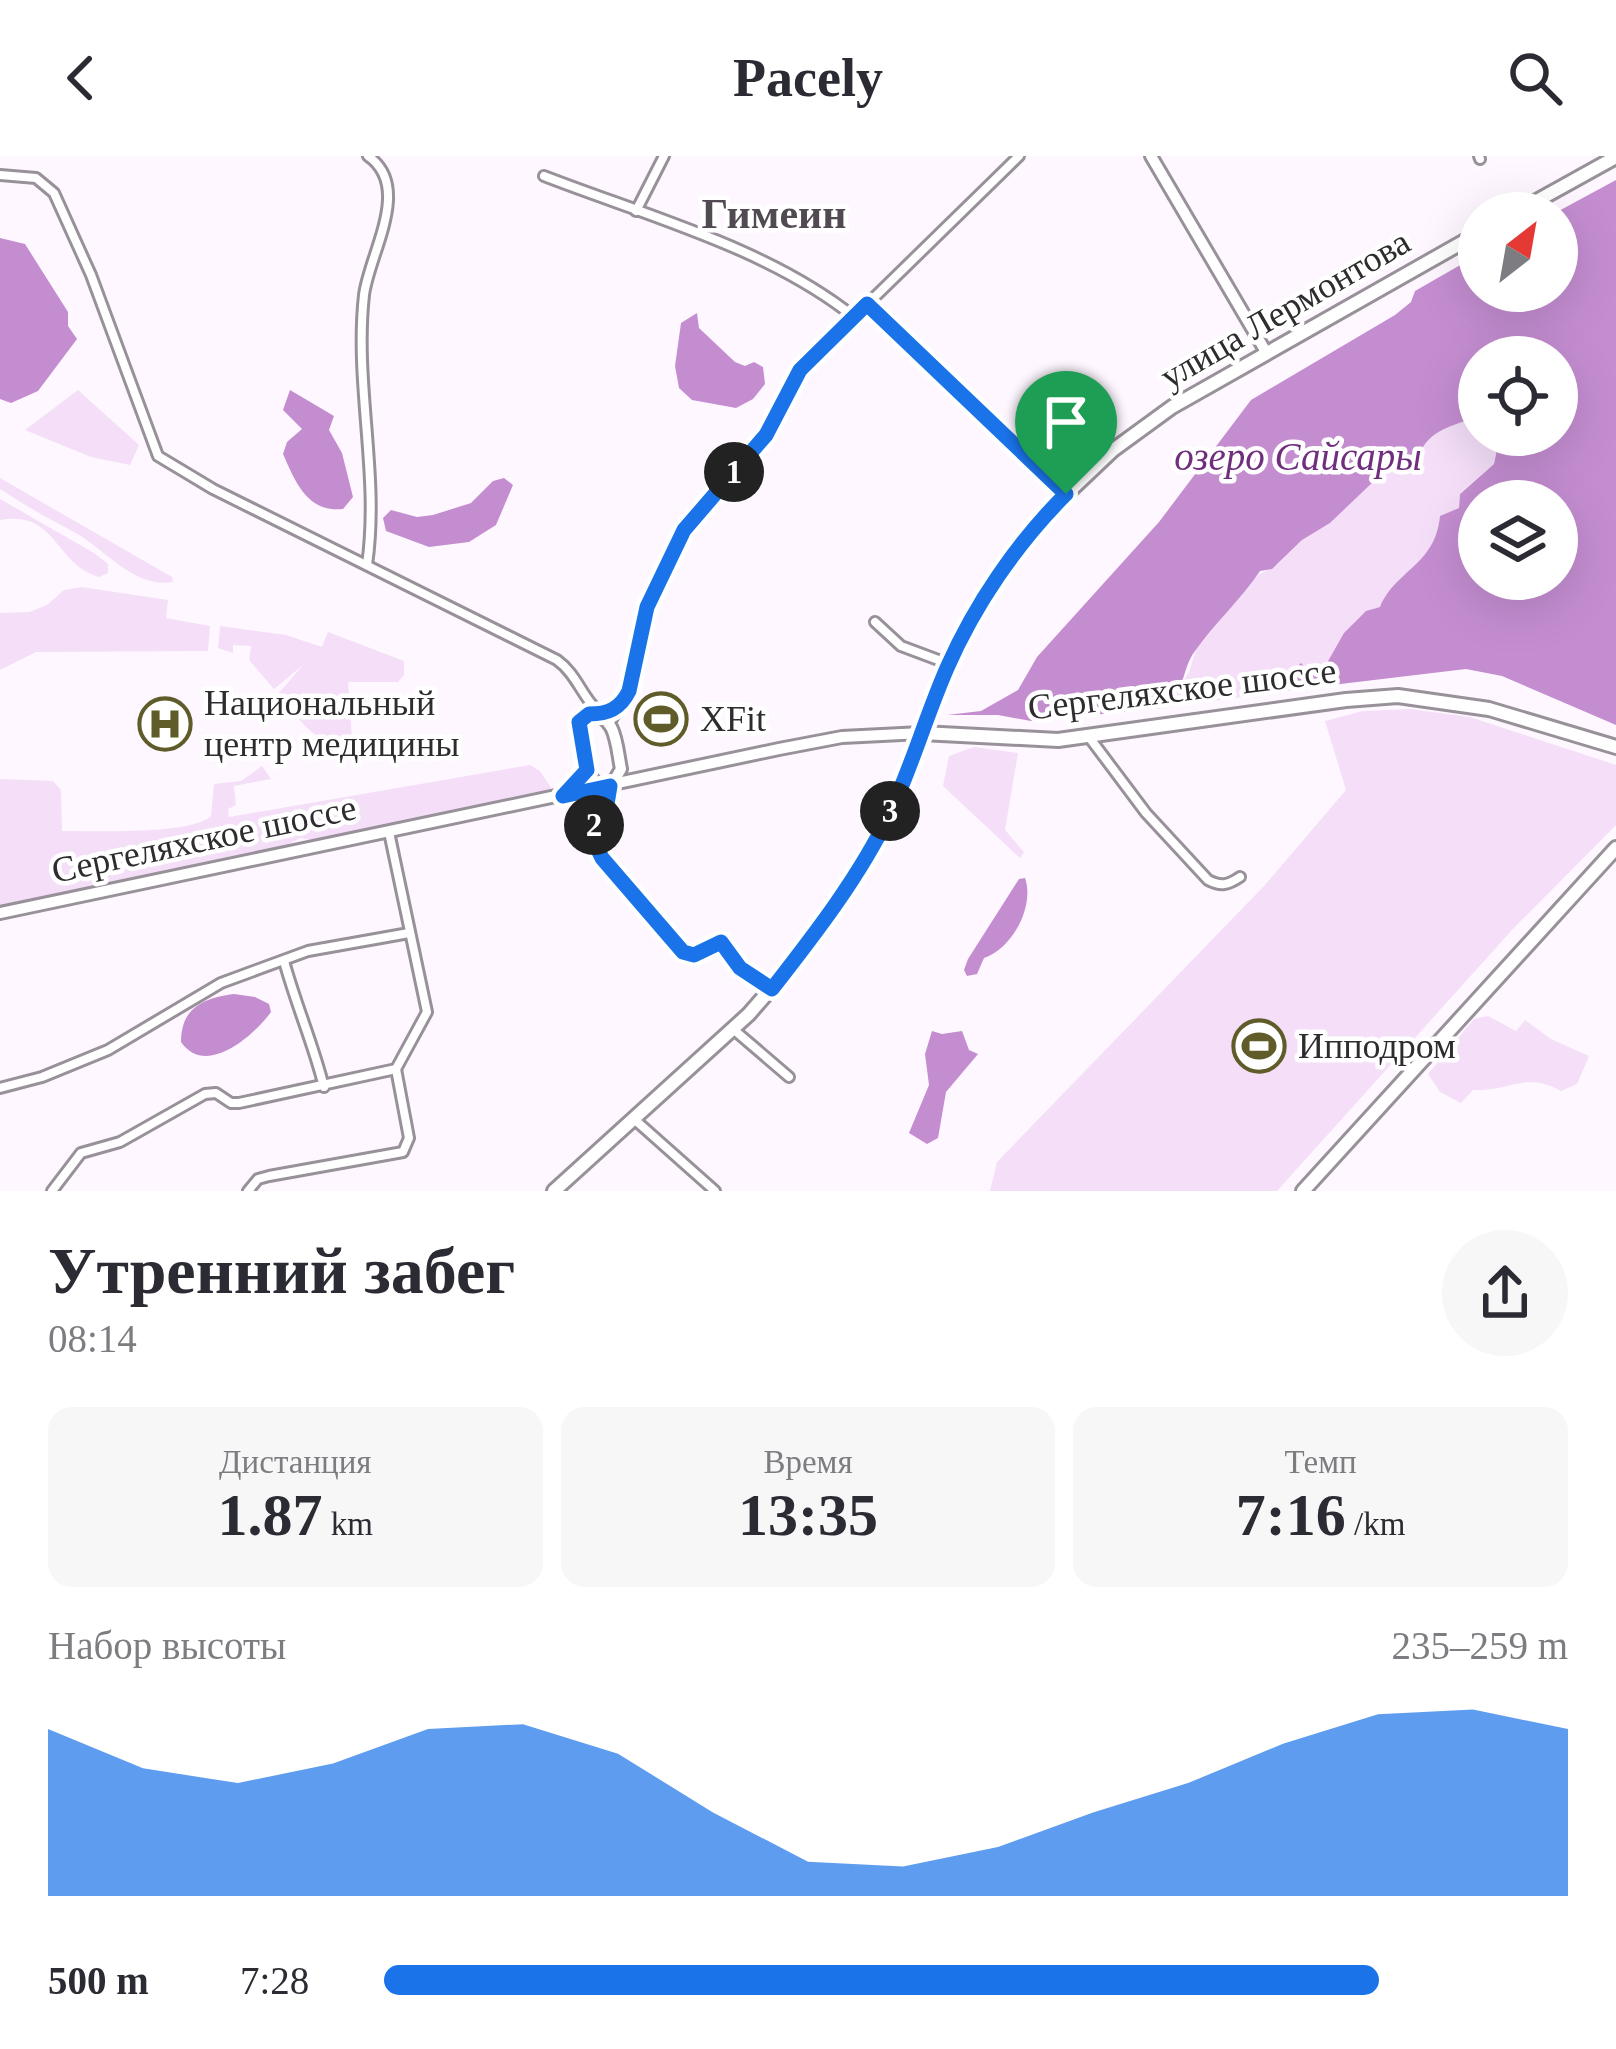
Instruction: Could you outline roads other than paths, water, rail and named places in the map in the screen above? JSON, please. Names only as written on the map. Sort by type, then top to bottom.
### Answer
[{"type":"main road","points":[[1151,156],[1266,352]]},
{"type":"main road","points":[[1553,192],[1616,157]]},
{"type":"main road","name":"улица Лермонтова","points":[[554,1191],[772,989],[855,874],[888,818],[949,664],[1000,573],[1066,494],[1113,450],[1172,406],[1458,245]]},
{"type":"main road","name":"Сергеляхское шоссе","points":[[0,913],[842,737],[922,733],[1027,740],[1089,737],[1398,696],[1456,701],[1616,747]]},
{"type":"main road","points":[[589,714],[607,718],[621,769],[610,786],[597,784],[587,770],[577,731],[589,714]]},
{"type":"main road","points":[[621,769],[647,778]]},
{"type":"main road","points":[[563,796],[587,770]]},
{"type":"main road","points":[[1304,1191],[1616,848]]},
{"type":"street","points":[[367,565],[372,486],[364,298],[388,194],[381,166],[368,156]]},
{"type":"street","points":[[636,212],[664,156]]},
{"type":"street","points":[[0,175],[36,178],[54,193],[91,275],[158,456],[213,489],[557,660],[607,718],[629,691],[647,607],[684,530],[766,435],[800,370],[1019,156]]},
{"type":"street","points":[[544,176],[778,268],[854,317]]},
{"type":"street","points":[[867,304],[1066,494]]},
{"type":"street","points":[[875,622],[902,646],[949,664]]},
{"type":"street","points":[[587,697],[589,714]]},
{"type":"street","points":[[1089,737],[1146,813],[1208,880],[1230,884],[1240,877]]},
{"type":"street","points":[[610,786],[605,816],[588,829],[602,858],[683,952],[694,955],[721,942],[740,968],[772,989]]},
{"type":"street","points":[[248,1191],[258,1179],[269,1176],[403,1152],[409,1138],[397,1070],[427,1012],[389,830]]},
{"type":"street","points":[[0,1088],[108,1050],[204,991],[308,951],[410,933]]},
{"type":"street","points":[[284,961],[296,1006],[310,1029],[324,1087]]},
{"type":"street","points":[[733,1029],[789,1077]]},
{"type":"street","points":[[52,1191],[81,1153],[120,1142],[206,1094],[239,1103],[397,1070]]},
{"type":"street","points":[[634,1119],[716,1191]]},
{"type":"water","name":"озеро Сайсары","points":[[1616,180],[1616,725],[1502,676],[1466,669],[1307,688],[1297,682],[1294,670],[1301,663],[1308,671],[1323,670],[1344,633],[1366,611],[1380,607],[1395,584],[1423,557],[1437,533],[1440,516],[1458,508],[1458,600],[1578,600],[1578,480],[1476,480],[1494,464],[1496,456],[1578,456],[1578,336],[1458,336],[1458,423],[1439,432],[1421,451],[1394,462],[1330,523],[1302,540],[1272,569],[1260,571],[1195,651],[1176,692],[1162,708],[1031,721],[998,715],[947,715],[981,711],[1018,690],[1037,657],[1159,522],[1251,400],[1395,315],[1411,302],[1415,291],[1458,266],[1458,312],[1578,312],[1578,201]]},
{"type":"water","points":[[0,238],[25,244],[68,312],[68,326],[77,339],[38,391],[11,403],[0,399]]},
{"type":"water","points":[[697,313],[699,328],[735,362],[763,367],[765,384],[753,399],[736,408],[692,400],[679,388],[675,366],[681,323]]},
{"type":"water","points":[[290,390],[334,416],[329,430],[342,453],[353,497],[343,509],[311,500],[283,454],[287,442],[302,429],[283,410]]},
{"type":"water","points":[[504,478],[513,485],[496,525],[469,542],[429,547],[386,531],[383,518],[391,510],[417,517],[433,515],[471,503],[493,481]]},
{"type":"water","points":[[1025,878],[1027,901],[1019,925],[1004,946],[984,958],[977,974],[967,976],[968,959],[1019,879]]},
{"type":"water","points":[[255,997],[269,1004],[271,1012],[228,1050],[203,1056],[191,1052],[181,1042],[190,1013],[213,998]]},
{"type":"water","points":[[932,1031],[962,1031],[969,1050],[978,1054],[946,1092],[938,1138],[927,1144],[909,1133],[929,1085],[925,1054]]},
{"type":"place","name":"XFit","points":[[661,719]]},
{"type":"place","name":"Национальный центр медицины","points":[[165,724]]},
{"type":"place","name":"Ипподром","points":[[1259,1046]]},
{"type":"district","name":"Гимеин","points":[[774,214]]}]
